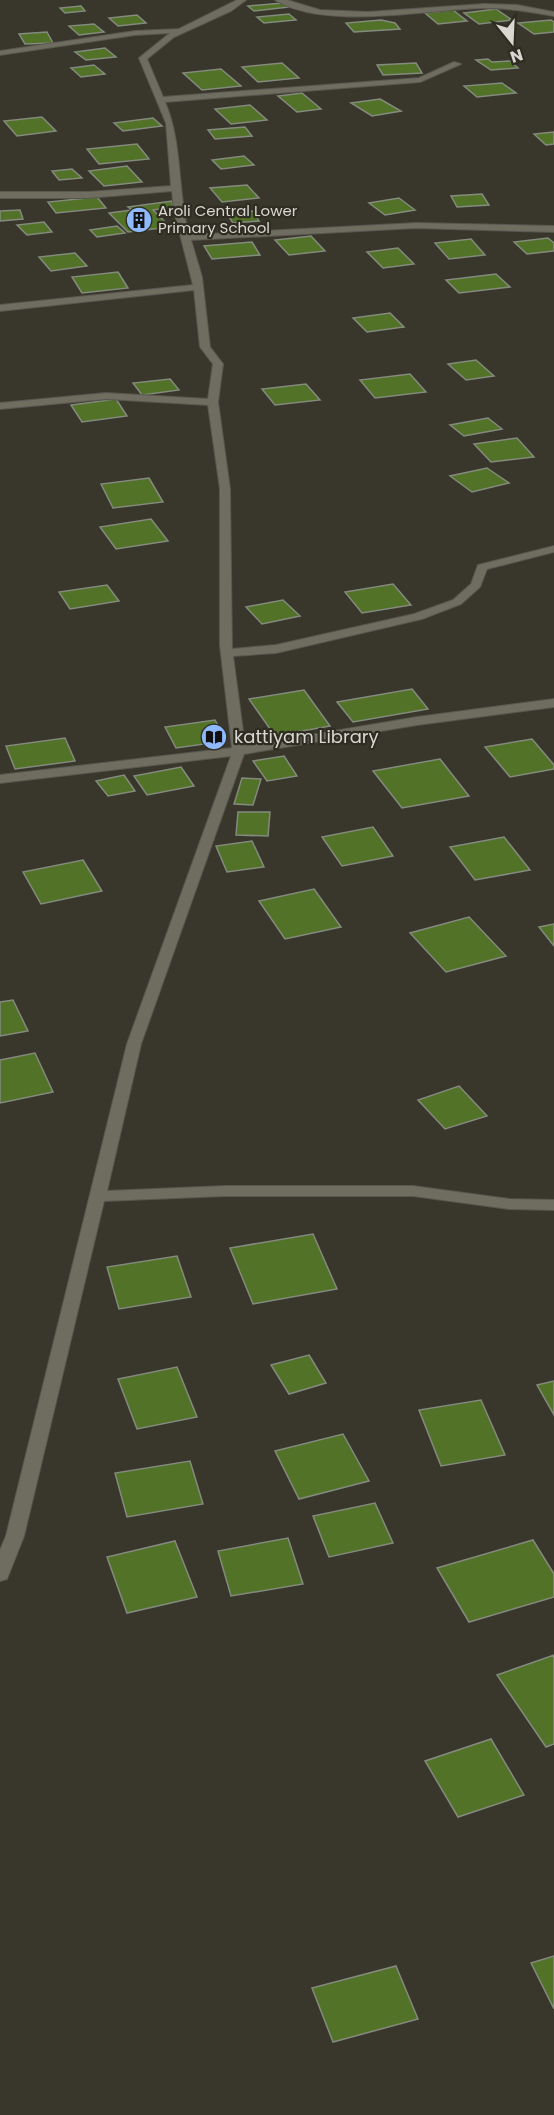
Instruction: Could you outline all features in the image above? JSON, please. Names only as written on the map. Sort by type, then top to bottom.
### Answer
[{"type":"street","points":[[0,1574],[15,1536],[134,1044],[239,751],[227,653],[225,489],[213,402],[218,364],[205,347],[198,287],[178,210],[170,123],[143,58],[171,35],[242,0]]},
{"type":"street","points":[[279,0],[319,12],[368,14],[484,6],[517,7],[554,14]]},
{"type":"street","points":[[0,53],[135,33],[182,29]]},
{"type":"street","points":[[161,100],[420,80],[457,64]]},
{"type":"street","points":[[0,195],[88,195],[175,188]]},
{"type":"street","points":[[186,238],[340,229],[505,225],[554,229]]},
{"type":"street","points":[[0,308],[198,287]]},
{"type":"street","points":[[0,406],[106,396],[213,402]]},
{"type":"street","points":[[227,653],[276,649],[418,617],[457,602],[476,585],[482,567],[554,549]]},
{"type":"street","points":[[0,779],[239,751],[417,722],[554,703]]},
{"type":"street","points":[[97,1196],[225,1191],[413,1191],[509,1204],[554,1205]]},
{"type":"building","points":[[283,3],[289,7],[254,11],[248,6]]},
{"type":"building","points":[[81,6],[85,11],[65,13],[60,8]]},
{"type":"building","points":[[496,9],[512,20],[479,24],[464,13]]},
{"type":"building","points":[[453,10],[467,21],[438,24],[425,13]]},
{"type":"building","points":[[289,14],[296,20],[264,23],[257,17]]},
{"type":"building","points":[[137,15],[146,23],[118,26],[109,18]]},
{"type":"building","points":[[381,20],[395,23],[400,29],[354,32],[346,23]]},
{"type":"building","points":[[551,20],[554,22],[554,32],[534,34],[518,23]]},
{"type":"building","points":[[94,24],[104,32],[79,35],[69,26]]},
{"type":"building","points":[[47,32],[53,43],[25,44],[19,34]]},
{"type":"building","points":[[105,48],[116,57],[86,60],[75,52]]},
{"type":"building","points":[[488,59],[492,62],[510,61],[518,68],[491,70],[476,60]]},
{"type":"building","points":[[282,63],[299,78],[258,82],[242,67]]},
{"type":"building","points":[[416,63],[422,73],[383,75],[377,65]]},
{"type":"building","points":[[94,65],[105,74],[81,77],[71,68]]},
{"type":"building","points":[[221,69],[241,86],[202,90],[183,73]]},
{"type":"building","points":[[502,83],[516,93],[477,97],[464,86]]},
{"type":"building","points":[[302,93],[321,109],[297,112],[278,96]]},
{"type":"building","points":[[380,99],[401,111],[372,116],[351,103]]},
{"type":"building","points":[[250,105],[267,120],[231,124],[215,109]]},
{"type":"building","points":[[42,117],[56,131],[17,136],[4,121]]},
{"type":"building","points":[[153,118],[162,126],[123,131],[114,123]]},
{"type":"building","points":[[245,127],[252,136],[215,139],[208,130]]},
{"type":"building","points":[[554,132],[554,144],[546,145],[534,134]]},
{"type":"building","points":[[137,144],[149,159],[99,164],[87,149]]},
{"type":"building","points":[[244,156],[254,165],[221,169],[212,160]]},
{"type":"building","points":[[127,166],[142,182],[104,186],[89,171]]},
{"type":"building","points":[[72,169],[82,178],[59,180],[52,171]]},
{"type":"building","points":[[247,185],[259,198],[222,202],[210,188]]},
{"type":"building","points":[[482,194],[489,205],[457,207],[451,196]]},
{"type":"building","points":[[97,197],[106,208],[56,213],[48,202]]},
{"type":"building","points":[[399,198],[415,210],[385,215],[369,203]]},
{"type":"building","name":"Aroli Central Lower Primary School","points":[[172,201],[173,207],[153,210],[170,227],[128,232],[109,213],[132,210],[128,207]]},
{"type":"building","points":[[20,210],[23,219],[0,221],[0,211]]},
{"type":"building","points":[[253,211],[259,221],[233,223],[227,214]]},
{"type":"building","points":[[44,222],[52,232],[27,235],[17,225]]},
{"type":"building","points":[[117,226],[125,233],[97,237],[90,230]]},
{"type":"building","points":[[311,236],[325,251],[289,255],[275,240]]},
{"type":"building","points":[[548,238],[554,243],[554,251],[527,254],[514,242]]},
{"type":"building","points":[[471,239],[485,255],[449,259],[435,243]]},
{"type":"building","points":[[252,242],[260,255],[212,259],[204,246]]},
{"type":"building","points":[[398,248],[414,264],[383,268],[367,252]]},
{"type":"building","points":[[75,253],[87,266],[51,271],[39,257]]},
{"type":"building","points":[[118,272],[128,288],[82,293],[72,277]]},
{"type":"building","points":[[496,274],[510,287],[459,293],[446,280]]},
{"type":"building","points":[[390,313],[404,327],[367,332],[353,318]]},
{"type":"building","points":[[476,360],[494,376],[466,380],[448,364]]},
{"type":"building","points":[[410,374],[426,392],[375,398],[360,380]]},
{"type":"building","points":[[170,379],[179,390],[142,395],[133,383]]},
{"type":"building","points":[[306,384],[320,400],[275,405],[262,389]]},
{"type":"building","points":[[116,399],[127,416],[82,422],[71,405]]},
{"type":"building","points":[[488,418],[502,429],[464,436],[450,425]]},
{"type":"building","points":[[517,438],[534,457],[491,462],[474,444]]},
{"type":"building","points":[[487,468],[509,483],[472,492],[450,476]]},
{"type":"building","points":[[149,478],[163,502],[113,508],[101,484]]},
{"type":"building","points":[[151,519],[168,541],[116,549],[100,527]]},
{"type":"building","points":[[393,584],[411,605],[362,613],[345,592]]},
{"type":"building","points":[[107,585],[119,601],[70,609],[59,592]]},
{"type":"building","points":[[283,600],[300,616],[262,624],[246,607]]},
{"type":"building","points":[[412,689],[428,709],[353,722],[337,702]]},
{"type":"building","points":[[304,690],[330,726],[275,736],[249,699]]},
{"type":"building","points":[[215,720],[226,741],[176,748],[165,727]]},
{"type":"building","points":[[65,738],[75,761],[15,769],[6,746]]},
{"type":"building","points":[[532,739],[554,765],[554,769],[510,777],[485,747]]},
{"type":"building","points":[[284,756],[297,776],[267,781],[253,761]]},
{"type":"building","points":[[440,759],[469,796],[402,808],[373,771]]},
{"type":"building","points":[[181,767],[194,786],[147,795],[134,776]]},
{"type":"building","points":[[124,775],[135,791],[108,796],[96,781]]},
{"type":"building","points":[[242,778],[261,779],[253,805],[234,804]]},
{"type":"building","points":[[238,812],[270,812],[268,836],[236,835]]},
{"type":"building","points":[[373,827],[393,856],[342,866],[322,837]]},
{"type":"building","points":[[504,837],[530,870],[475,880],[450,847]]},
{"type":"building","points":[[252,841],[264,867],[227,872],[216,846]]},
{"type":"building","points":[[83,860],[102,891],[41,904],[23,872]]},
{"type":"building","points":[[314,889],[341,927],[285,939],[259,901]]},
{"type":"building","points":[[469,917],[506,956],[446,972],[410,933]]},
{"type":"building","points":[[554,924],[554,946],[539,927]]},
{"type":"building","points":[[13,1000],[28,1031],[0,1036],[0,1002]]},
{"type":"building","points":[[35,1053],[53,1092],[0,1103],[0,1060]]},
{"type":"building","points":[[459,1086],[487,1116],[445,1129],[418,1100]]},
{"type":"building","points":[[313,1234],[337,1289],[253,1304],[230,1248]]},
{"type":"building","points":[[177,1256],[191,1297],[119,1309],[107,1267]]},
{"type":"building","points":[[309,1355],[326,1383],[289,1394],[271,1365]]},
{"type":"building","points":[[177,1367],[197,1417],[137,1429],[118,1379]]},
{"type":"building","points":[[554,1381],[554,1415],[537,1385]]},
{"type":"building","points":[[481,1400],[505,1455],[441,1466],[419,1410]]},
{"type":"building","points":[[343,1434],[369,1481],[299,1499],[275,1451]]},
{"type":"building","points":[[190,1461],[203,1504],[127,1517],[115,1473]]},
{"type":"building","points":[[375,1503],[393,1543],[329,1557],[313,1516]]},
{"type":"building","points":[[288,1538],[303,1584],[231,1596],[218,1551]]},
{"type":"building","points":[[533,1540],[554,1574],[554,1597],[469,1622],[437,1568]]},
{"type":"building","points":[[175,1541],[197,1597],[127,1613],[107,1557]]},
{"type":"building","points":[[554,1655],[554,1744],[546,1747],[497,1675]]},
{"type":"building","points":[[491,1739],[524,1795],[458,1817],[425,1761]]},
{"type":"building","points":[[554,1956],[554,2009],[531,1963]]},
{"type":"building","points":[[396,1966],[418,2019],[333,2042],[312,1988]]},
{"type":"place","name":"Aroli Central Lower Primary School","points":[[139,220]]},
{"type":"place","name":"kattiyam Library","points":[[214,737]]}]
